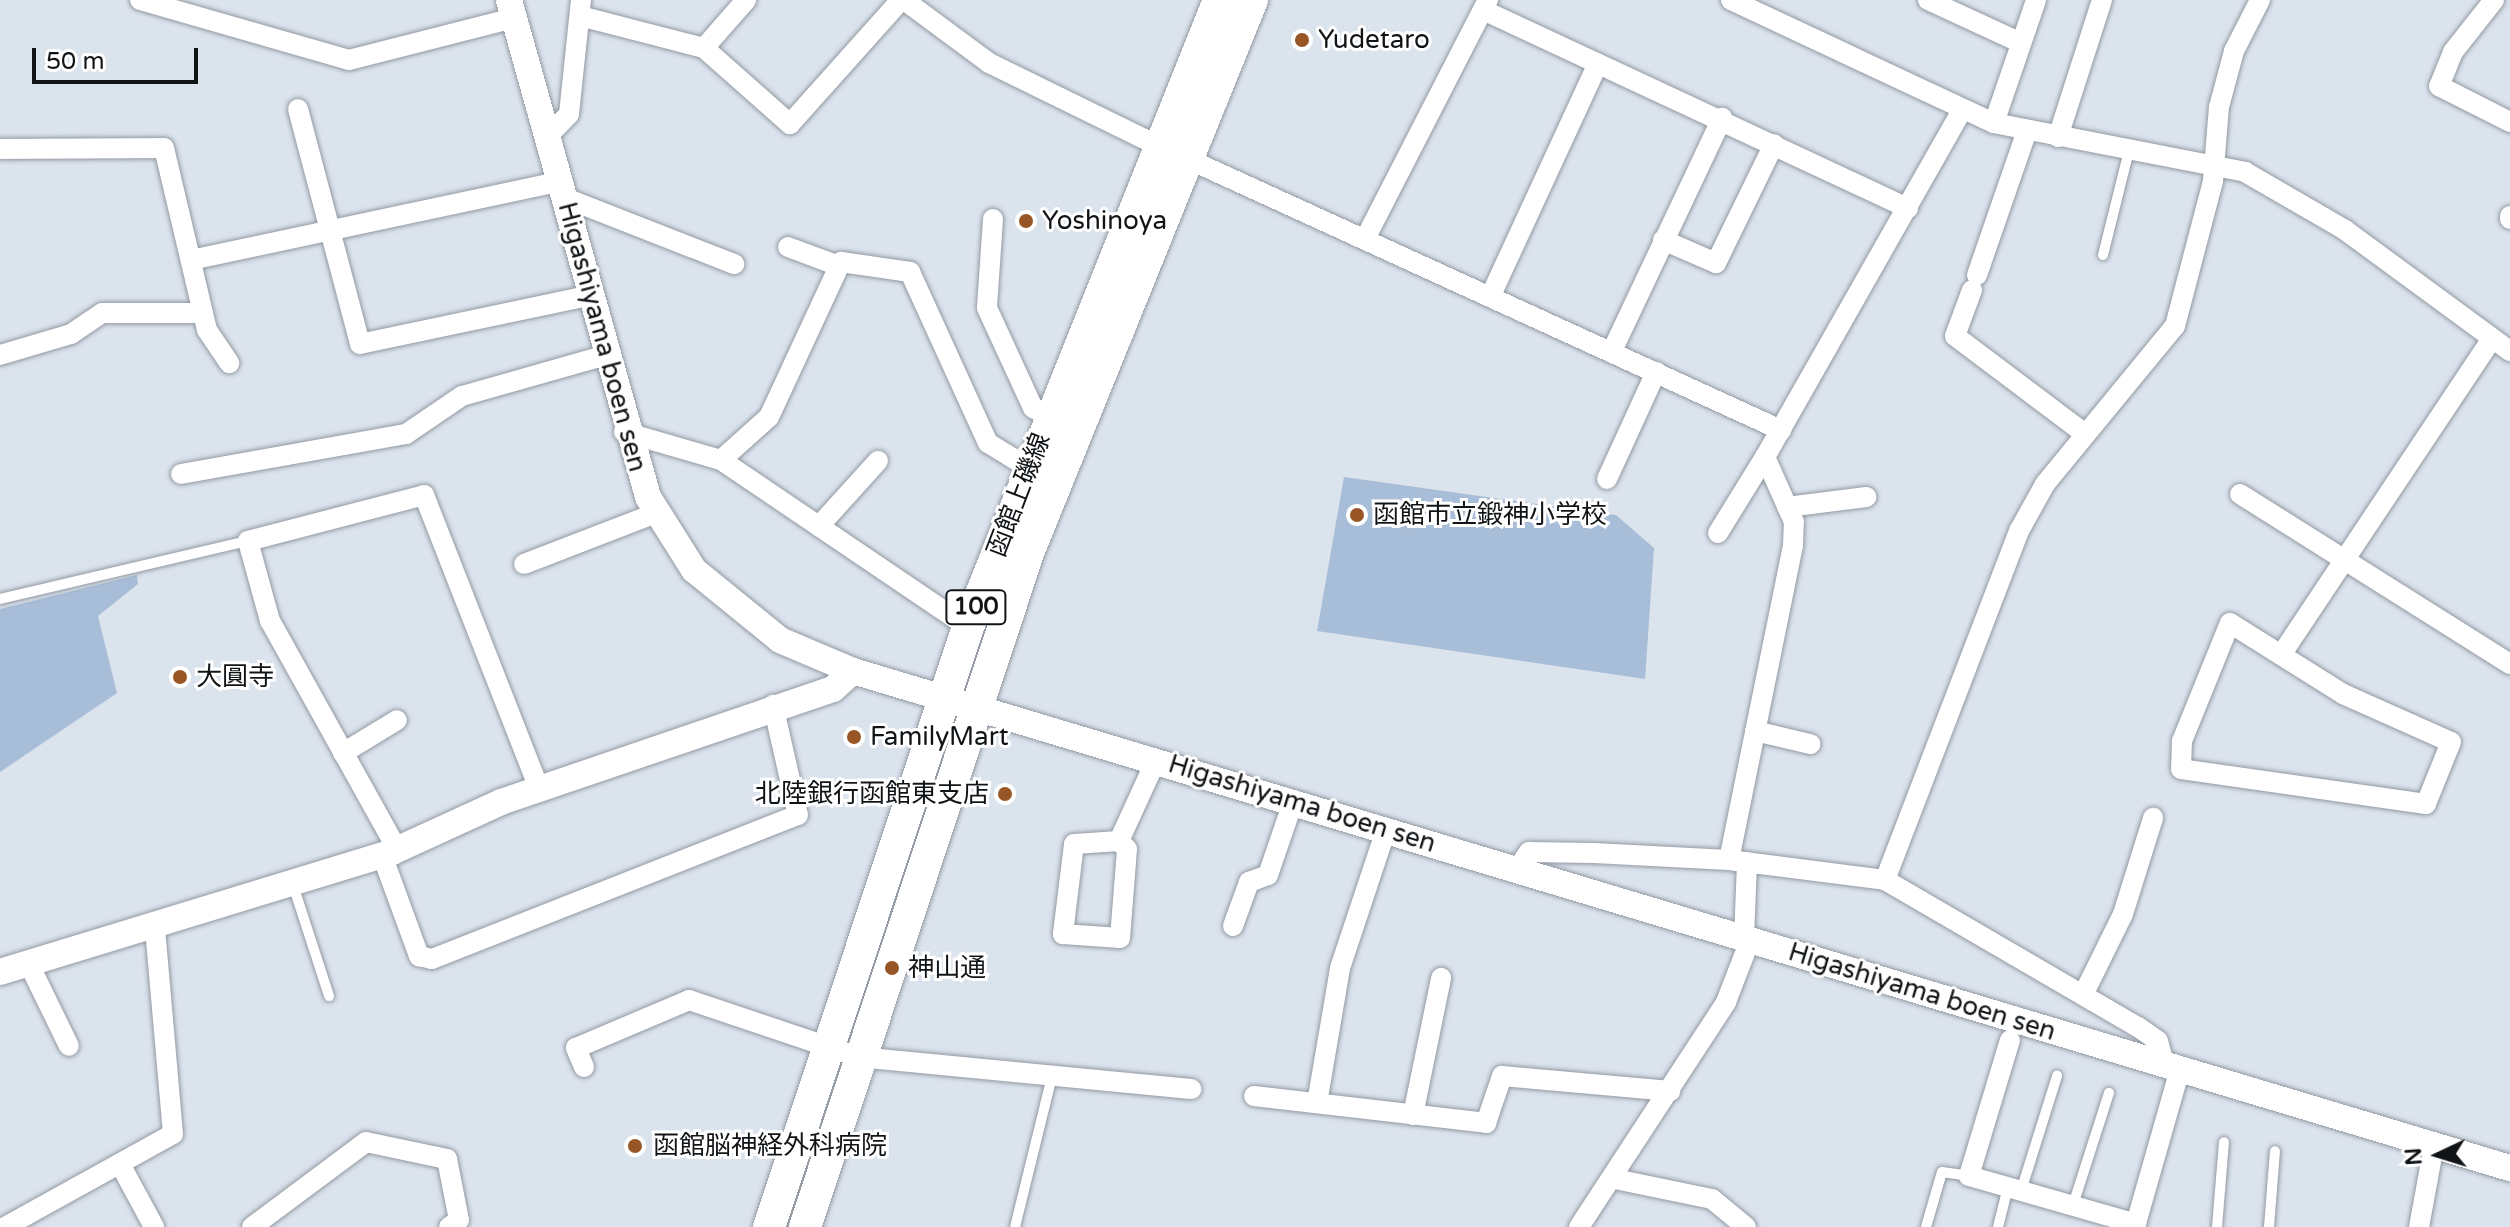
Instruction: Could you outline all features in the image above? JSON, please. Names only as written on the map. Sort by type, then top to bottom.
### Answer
[{"type":"main road","name":"函館上磯線","points":[[769,1227],[826,1043],[1175,151],[1219,0]]},
{"type":"main road","name":"函館上磯線","points":[[805,1227],[858,1057],[960,700],[968,627],[1049,416],[1175,151],[1252,0]]},
{"type":"street","points":[[140,0],[349,60],[511,9]]},
{"type":"street","points":[[704,48],[746,0]]},
{"type":"street","points":[[546,138],[569,114],[580,8],[704,48],[790,124],[903,0],[989,63],[1781,430]]},
{"type":"street","points":[[1731,0],[1994,123],[2245,172],[2345,230],[2510,351]]},
{"type":"street","points":[[1928,0],[2021,43]]},
{"type":"street","points":[[1994,123],[2036,0]]},
{"type":"street","points":[[2058,137],[2102,0]]},
{"type":"street","points":[[1885,880],[2019,531],[2085,434],[2175,326],[2212,165],[2234,51],[2260,0]]},
{"type":"street","points":[[2494,0],[2453,52],[2439,86],[2510,122]]},
{"type":"street","points":[[1366,237],[1486,5],[1598,63],[1722,118],[1908,208]]},
{"type":"street","name":"Higashiyama boen sen","points":[[511,9],[624,432],[656,513],[694,570],[732,607],[780,640],[853,671],[960,700],[2510,1168]]},
{"type":"street","points":[[1491,295],[1598,63]]},
{"type":"street","points":[[298,109],[360,344],[588,296]]},
{"type":"street","points":[[1718,533],[1781,430],[1962,110]]},
{"type":"street","points":[[1612,351],[1722,118]]},
{"type":"street","points":[[2027,131],[1955,336],[2085,434]]},
{"type":"street","points":[[1663,240],[1716,263],[1774,144]]},
{"type":"street","points":[[0,149],[164,148],[203,313],[229,363]]},
{"type":"street","points":[[191,260],[332,230],[561,189],[734,264]]},
{"type":"street","points":[[993,219],[987,308],[1033,408],[1049,416]]},
{"type":"street","points":[[788,247],[839,266],[910,272],[988,443],[1029,468]]},
{"type":"street","points":[[721,460],[769,417],[839,266]]},
{"type":"street","points":[[0,355],[71,334],[102,313],[203,313]]},
{"type":"street","points":[[2281,655],[2492,339]]},
{"type":"street","points":[[181,474],[406,434],[462,396],[603,356]]},
{"type":"street","points":[[1607,479],[1656,372]]},
{"type":"street","points":[[624,432],[721,460],[968,627]]},
{"type":"street","points":[[1579,1227],[1615,1179],[1726,1002],[1747,939],[1738,861],[1755,731],[1793,546],[1787,507],[1765,457]]},
{"type":"street","points":[[819,526],[878,461]]},
{"type":"street","points":[[2240,494],[2343,563],[2510,664]]},
{"type":"street","points":[[539,788],[424,495],[248,541],[259,597],[343,753],[390,852],[419,956],[432,959],[798,815],[773,705]]},
{"type":"street","points":[[1787,507],[1866,497]]},
{"type":"street","points":[[524,564],[656,513]]},
{"type":"street","points":[[2230,623],[2281,655],[2343,694],[2451,742],[2426,804],[2181,769],[2182,741],[2230,623]]},
{"type":"street","points":[[0,972],[155,929],[390,852],[539,788],[773,705],[833,689],[853,671]]},
{"type":"street","points":[[343,753],[397,720]]},
{"type":"street","points":[[1755,731],[1810,744]]},
{"type":"street","points":[[1119,841],[1156,760]]},
{"type":"street","points":[[1233,926],[1249,882],[1268,875],[1293,802]]},
{"type":"street","points":[[2083,995],[2123,914],[2153,818]]},
{"type":"street","points":[[1317,1103],[1340,968],[1386,830]]},
{"type":"street","points":[[1119,841],[1127,849],[1120,938],[1063,934],[1074,844],[1119,841]]},
{"type":"street","points":[[1517,869],[1529,852],[1738,861],[1885,880],[2158,1041],[2172,1066],[2136,1225],[1969,1176],[2010,1040]]},
{"type":"street","points":[[5,1227],[173,1134],[155,929]]},
{"type":"street","points":[[29,964],[69,1046]]},
{"type":"street","points":[[1413,1115],[1441,978]]},
{"type":"street","points":[[584,1067],[576,1048],[689,1000],[826,1043],[858,1057],[1191,1089]]},
{"type":"street","points":[[1254,1096],[1486,1123],[1502,1076],[1670,1091]]},
{"type":"street","points":[[252,1227],[366,1142],[447,1159],[459,1220],[449,1227]]},
{"type":"street","points":[[2419,1227],[2434,1145]]},
{"type":"street","points":[[120,1164],[154,1227]]},
{"type":"street","points":[[1615,1179],[1712,1199],[1746,1227]]},
{"type":"lane","points":[[2103,255],[2129,151]]},
{"type":"lane","points":[[0,599],[248,541]]},
{"type":"lane","points":[[293,885],[329,996]]},
{"type":"lane","points":[[1015,1227],[1052,1076]]},
{"type":"lane","points":[[1998,1227],[2057,1076]]},
{"type":"lane","points":[[2073,1205],[2109,1093]]},
{"type":"lane","points":[[2217,1227],[2224,1142]]},
{"type":"lane","points":[[2269,1227],[2275,1151]]},
{"type":"lane","points":[[1926,1227],[1942,1172],[1969,1176]]},
{"type":"shaded area","points":[[1344,477],[1616,515],[1654,548],[1645,679],[1317,631]]},
{"type":"shaded area","points":[[137,575],[138,584],[98,616],[117,693],[0,772],[0,609]]},
{"type":"place","name":"Yudetaro","points":[[1302,40]]},
{"type":"place","name":"Yoshinoya","points":[[1026,221]]},
{"type":"place","name":"函館市立鍛神小学校","points":[[1357,515]]},
{"type":"place","name":"大圓寺","points":[[180,677]]},
{"type":"place","name":"FamilyMart","points":[[854,737]]},
{"type":"place","name":"北陸銀行函館東支店","points":[[1005,794]]},
{"type":"place","name":"神山通","points":[[892,968]]},
{"type":"place","name":"函館脳神経外科病院","points":[[635,1146]]}]
